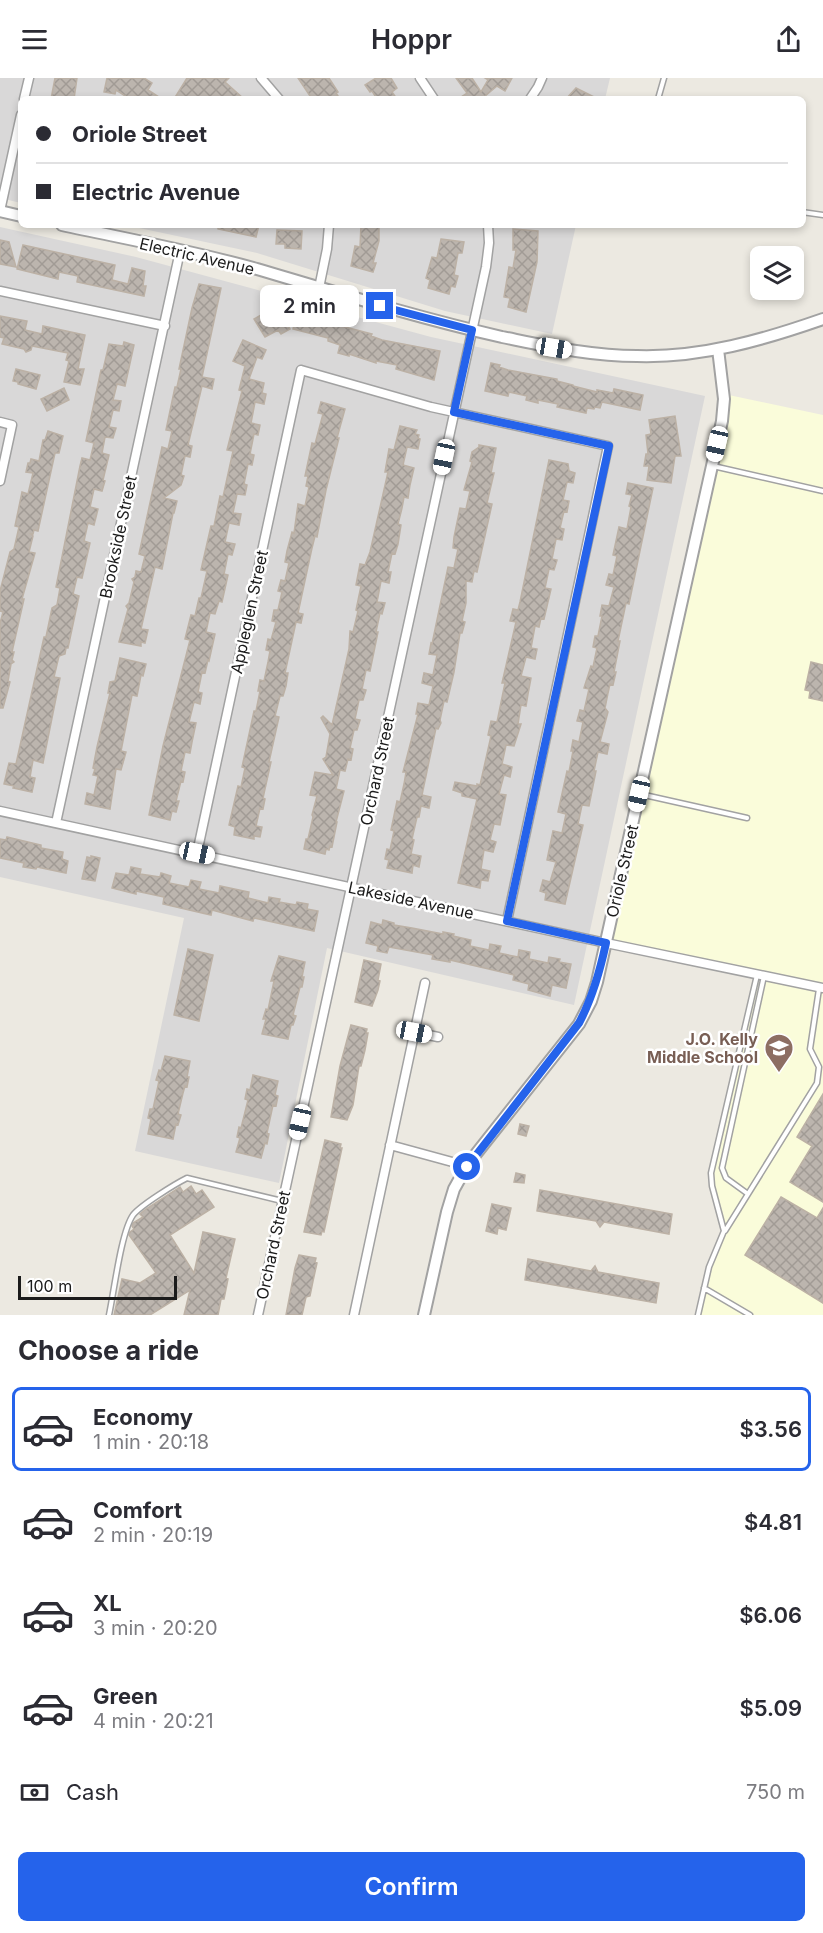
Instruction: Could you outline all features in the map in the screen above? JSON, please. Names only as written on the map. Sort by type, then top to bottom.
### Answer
[{"type":"street","points":[[25,96],[29,78]]},
{"type":"street","points":[[261,78],[276,96]]},
{"type":"street","points":[[420,78],[432,96]]},
{"type":"street","points":[[532,96],[542,78]]},
{"type":"street","points":[[18,129],[0,211],[18,215]]},
{"type":"street","name":"Electric Avenue","points":[[76,228],[231,262],[421,318],[554,348],[596,354],[681,355],[755,341],[823,319]]},
{"type":"street","points":[[319,288],[329,228]]},
{"type":"street","name":"Orchard Street","points":[[258,1315],[486,267],[488,228]]},
{"type":"street","name":"Brookside Street","points":[[56,823],[180,251]]},
{"type":"street","points":[[0,291],[165,326]]},
{"type":"street","name":"Oriole Street","points":[[424,1315],[454,1189],[467,1167],[579,1023],[591,1001],[597,982],[722,421],[724,399],[717,349]]},
{"type":"street","name":"Appleglen Street","points":[[197,853],[301,370],[454,412]]},
{"type":"street","points":[[454,412],[609,446],[507,921]]},
{"type":"street","points":[[0,422],[12,425],[0,481]]},
{"type":"street","name":"Lakeside Avenue","points":[[0,811],[606,943],[821,987]]},
{"type":"street","points":[[354,1315],[425,983]]},
{"type":"street","points":[[414,1032],[438,1037]]},
{"type":"street","points":[[390,1145],[467,1167]]},
{"type":"lane","points":[[659,96],[664,78]]},
{"type":"lane","points":[[806,213],[823,215]]},
{"type":"lane","points":[[712,466],[823,491]]},
{"type":"lane","points":[[639,794],[747,818]]},
{"type":"lane","points":[[748,1194],[726,1178],[722,1168],[761,975]]},
{"type":"lane","points":[[724,1231],[712,1186],[711,1173],[761,975]]},
{"type":"lane","points":[[698,1315],[712,1258],[724,1231],[817,1083],[819,1067],[810,1049],[821,987]]},
{"type":"lane","points":[[109,1315],[125,1232],[134,1214],[172,1186],[187,1178],[283,1201]]},
{"type":"lane","points":[[704,1288],[750,1315]]},
{"type":"shaded area","points":[[0,78],[610,78],[606,96],[18,96],[18,202],[0,198]]},
{"type":"shaded area","points":[[0,227],[136,257],[431,337],[705,396],[574,1005],[327,948],[279,1183],[135,1151],[184,918],[0,877]]},
{"type":"shaded area","points":[[139,228],[575,228],[552,334],[445,311],[257,253]]},
{"type":"shaded area","points":[[724,394],[823,415],[823,1315],[698,1315],[709,1267],[724,1231],[712,1186],[711,1173],[757,974],[606,943]]},
{"type":"building","points":[[55,78],[77,78],[74,96],[52,96]]},
{"type":"building","points":[[107,78],[144,78],[152,83],[148,90],[157,96],[125,96],[116,90],[115,94],[104,92]]},
{"type":"building","points":[[187,78],[229,78],[225,82],[241,96],[176,96]]},
{"type":"building","points":[[298,78],[329,78],[338,92],[336,93],[338,96],[310,96]]},
{"type":"building","points":[[376,78],[391,78],[397,88],[392,92],[395,96],[375,96],[365,85]]},
{"type":"building","points":[[456,78],[472,78],[481,92],[488,80],[485,78],[512,78],[505,91],[497,86],[485,96],[462,96],[467,93]]},
{"type":"building","points":[[576,88],[592,96],[569,96]]},
{"type":"building","points":[[218,228],[258,228],[256,237]]},
{"type":"building","points":[[361,228],[379,228],[373,272],[351,266],[355,246],[360,247]]},
{"type":"building","points":[[513,229],[538,231],[537,262],[526,312],[508,307],[510,298],[504,297],[509,267],[513,268],[516,250],[513,250]]},
{"type":"building","points":[[277,230],[302,231],[301,249],[285,248],[285,244],[276,244]]},
{"type":"building","points":[[441,239],[464,242],[462,253],[458,253],[454,275],[458,276],[455,287],[451,286],[449,294],[428,288],[430,280],[426,278],[432,257],[437,258]]},
{"type":"building","points":[[0,240],[9,242],[16,267],[0,264]]},
{"type":"building","points":[[23,245],[115,265],[112,280],[128,284],[132,268],[145,271],[144,296],[77,282],[78,276],[59,272],[58,279],[17,269]]},
{"type":"building","points":[[199,284],[221,288],[202,377],[214,379],[212,389],[202,386],[188,445],[192,446],[190,457],[185,456],[181,485],[164,498],[177,501],[162,569],[155,567],[141,629],[148,630],[145,643],[141,642],[141,646],[119,642],[128,609],[126,606],[129,603],[134,582],[132,579],[136,571],[141,572],[145,556],[139,554],[162,447],[168,449],[172,431],[166,430]]},
{"type":"building","points":[[276,306],[290,329],[281,334],[278,330],[265,337],[254,319]]},
{"type":"building","points":[[297,313],[372,334],[371,336],[382,340],[440,351],[434,380],[396,369],[397,365],[376,361],[376,363],[349,354],[349,356],[338,353],[340,345],[328,341],[328,338],[293,329]]},
{"type":"building","points":[[0,316],[27,321],[25,330],[42,334],[43,326],[85,335],[78,369],[84,369],[80,385],[64,382],[69,361],[66,360],[68,353],[32,346],[31,350],[26,352],[24,349],[2,344],[4,338],[0,337]]},
{"type":"building","points":[[243,340],[266,350],[262,359],[257,357],[249,379],[264,383],[262,393],[266,394],[264,404],[255,402],[251,423],[260,425],[258,435],[254,434],[250,454],[254,455],[252,465],[248,464],[244,484],[247,485],[245,495],[237,494],[233,513],[241,514],[239,525],[229,523],[225,542],[235,544],[232,555],[228,554],[224,574],[228,575],[222,602],[219,601],[215,614],[210,613],[206,632],[215,634],[205,673],[202,672],[198,692],[202,693],[200,704],[194,702],[189,722],[196,723],[190,753],[185,752],[181,771],[185,772],[176,801],[179,801],[176,812],[172,811],[170,820],[149,815],[163,746],[190,640],[185,639],[191,615],[195,616],[199,598],[201,598],[207,571],[201,570],[211,526],[214,526],[220,496],[223,497],[233,451],[227,450],[242,391],[239,390],[245,366],[233,361]]},
{"type":"building","points":[[124,342],[134,345],[125,386],[117,384],[113,400],[121,401],[119,411],[113,410],[109,427],[116,428],[113,438],[105,437],[102,453],[109,455],[103,480],[105,481],[102,491],[94,489],[90,507],[98,509],[94,525],[88,523],[84,541],[90,543],[82,578],[77,577],[73,594],[79,596],[68,648],[65,654],[59,656],[54,677],[60,678],[43,763],[33,760],[30,777],[35,778],[32,792],[13,788],[14,786],[4,784],[9,763],[16,764],[44,637],[46,637],[52,608],[57,605],[60,588],[56,587],[80,466],[82,458],[90,460],[94,443],[86,441],[101,370],[103,370],[109,344],[123,346]]},
{"type":"building","points":[[491,363],[508,370],[557,379],[557,381],[597,392],[597,390],[613,393],[614,389],[643,395],[640,410],[602,402],[600,408],[587,408],[586,413],[557,407],[558,404],[526,400],[527,396],[509,392],[508,396],[485,391]]},
{"type":"building","points":[[16,369],[40,375],[36,389],[13,381]]},
{"type":"building","points":[[64,388],[69,400],[47,411],[41,399]]},
{"type":"building","points":[[321,402],[345,409],[298,613],[303,614],[301,623],[296,622],[285,673],[288,673],[286,686],[283,696],[280,696],[275,716],[279,717],[269,762],[271,762],[263,798],[265,799],[263,809],[260,808],[256,826],[262,827],[260,837],[254,836],[254,839],[234,835],[235,827],[229,825],[238,786],[241,787],[245,768],[242,767],[254,711],[256,711],[260,680],[264,681],[270,651],[266,650],[268,639],[271,640],[276,622],[272,621],[274,610],[278,610],[282,592],[278,591],[281,580],[285,581],[289,563],[285,562],[292,532],[294,533],[298,504],[305,506],[309,487],[306,486],[308,476],[305,476],[312,443],[315,444],[323,414],[318,413]]},
{"type":"building","points":[[675,416],[681,456],[675,456],[671,483],[647,480],[649,466],[644,466],[646,454],[648,454],[646,435],[651,434],[649,420]]},
{"type":"building","points":[[400,426],[417,430],[415,434],[419,435],[420,439],[418,449],[407,447],[403,465],[414,468],[408,498],[404,497],[398,524],[401,525],[398,544],[395,554],[392,553],[388,572],[391,572],[389,583],[381,581],[377,602],[385,603],[382,614],[380,613],[370,671],[366,670],[362,689],[366,690],[363,700],[359,700],[355,719],[360,720],[357,730],[354,730],[350,748],[353,749],[351,760],[348,759],[345,771],[340,770],[336,789],[344,791],[332,847],[330,846],[329,850],[326,849],[325,854],[304,849],[317,796],[310,795],[315,772],[333,775],[323,759],[326,757],[330,734],[321,718],[323,716],[332,725],[349,649],[350,631],[353,632],[358,611],[356,610],[361,586],[356,585],[360,564],[365,565],[370,552],[388,472],[385,472],[389,449],[394,450]]},
{"type":"building","points":[[48,431],[63,436],[59,453],[55,453],[38,531],[34,530],[31,534],[33,536],[29,552],[35,553],[22,599],[24,599],[12,652],[14,652],[12,660],[14,662],[11,664],[8,681],[10,682],[3,708],[0,708],[0,623],[3,612],[0,611],[0,591],[19,527],[15,526],[22,492],[28,494],[33,473],[26,472],[28,463],[31,459],[39,461],[43,440]]},
{"type":"building","points":[[479,445],[496,448],[491,473],[494,473],[487,503],[492,504],[477,572],[474,571],[472,582],[466,581],[466,603],[462,621],[465,622],[462,633],[460,633],[447,702],[444,701],[441,723],[438,729],[436,728],[422,795],[431,797],[429,808],[421,806],[412,839],[414,840],[411,854],[421,856],[419,867],[413,865],[412,873],[387,868],[389,860],[385,859],[387,849],[390,850],[394,831],[391,830],[397,801],[400,802],[404,784],[406,772],[403,772],[418,714],[416,714],[418,703],[429,705],[433,686],[422,683],[424,673],[433,675],[437,655],[429,654],[431,643],[448,567],[454,568],[458,549],[453,548],[454,537],[460,508],[466,509],[470,491],[464,490],[472,462],[470,461],[472,452]]},
{"type":"building","points":[[549,460],[568,464],[569,471],[575,473],[573,483],[567,482],[563,500],[569,501],[560,528],[564,529],[562,540],[556,539],[552,559],[557,560],[554,570],[549,569],[545,588],[551,589],[544,619],[541,618],[539,627],[535,626],[531,648],[537,649],[535,659],[526,657],[521,676],[531,678],[526,706],[521,705],[518,724],[521,724],[514,746],[506,745],[502,764],[512,767],[510,777],[504,775],[499,794],[506,795],[500,825],[494,824],[490,840],[496,842],[493,852],[484,850],[481,869],[490,871],[488,881],[481,880],[480,888],[458,883],[477,799],[462,796],[462,793],[453,790],[455,782],[480,785],[491,736],[488,735],[491,721],[497,722],[505,683],[502,683],[516,622],[510,621],[513,609],[518,610],[520,602]]},
{"type":"building","points":[[628,483],[653,488],[629,604],[626,603],[618,641],[620,641],[614,672],[616,672],[613,685],[610,684],[605,708],[608,712],[600,742],[609,744],[607,754],[598,752],[589,806],[582,805],[578,824],[583,825],[565,904],[545,900],[546,893],[540,891],[543,880],[550,882],[556,862],[547,860],[553,831],[562,833],[566,814],[558,812],[567,771],[569,772],[573,740],[579,742],[583,722],[577,721],[580,710],[584,711],[589,689],[584,688],[591,666],[593,667],[597,648],[593,647],[595,636],[598,636],[602,605],[609,606],[614,587],[606,585],[609,574],[613,575],[617,556],[613,555],[619,527],[627,529],[632,495],[626,494]]},
{"type":"building","points":[[120,658],[146,664],[143,676],[141,675],[137,696],[132,695],[121,751],[126,752],[121,770],[116,769],[110,809],[85,804],[87,793],[94,795],[98,776],[93,775],[95,769],[93,768],[110,693],[108,693],[110,682],[115,681]]},
{"type":"building","points":[[811,662],[823,665],[823,701],[809,698],[810,691],[805,690]]},
{"type":"building","points":[[7,837],[41,845],[41,848],[63,852],[62,859],[68,861],[66,873],[37,867],[36,869],[23,867],[24,863],[0,858],[0,839],[6,840]]},
{"type":"building","points":[[91,856],[100,858],[95,881],[82,879],[87,857],[91,858]]},
{"type":"building","points":[[131,867],[141,869],[140,874],[160,877],[161,873],[171,876],[169,883],[189,887],[191,880],[201,882],[199,889],[219,893],[220,886],[249,892],[248,898],[268,903],[269,897],[280,899],[279,902],[296,905],[297,902],[308,904],[307,909],[318,911],[314,931],[254,918],[253,921],[212,910],[211,915],[163,904],[164,897],[136,891],[136,894],[112,888],[116,873],[129,875]]},
{"type":"building","points":[[383,920],[394,923],[394,925],[454,934],[453,936],[471,940],[470,946],[489,950],[490,944],[501,946],[499,953],[518,957],[519,950],[530,952],[529,959],[548,963],[549,957],[560,959],[559,962],[571,964],[566,988],[552,985],[550,996],[528,990],[529,984],[513,980],[514,975],[450,960],[450,962],[432,959],[433,955],[389,947],[387,953],[377,951],[378,946],[366,943],[371,922],[382,925]]},
{"type":"building","points":[[188,949],[213,955],[199,1021],[174,1015]]},
{"type":"building","points":[[279,956],[305,962],[302,987],[300,987],[293,1015],[296,1016],[288,1039],[262,1034],[266,1019],[263,1019],[266,1009],[268,1010],[274,981],[271,981]]},
{"type":"building","points":[[364,960],[381,964],[378,980],[380,981],[372,1006],[355,1002]]},
{"type":"building","points":[[351,1025],[367,1029],[366,1033],[368,1033],[361,1066],[359,1066],[353,1105],[347,1120],[331,1117],[340,1066]]},
{"type":"building","points":[[165,1056],[190,1061],[187,1087],[185,1086],[178,1114],[181,1115],[178,1125],[176,1124],[173,1139],[148,1134],[151,1119],[148,1118],[150,1109],[153,1109],[159,1081],[156,1080]]},
{"type":"building","points":[[253,1075],[278,1081],[275,1095],[278,1096],[276,1106],[273,1105],[267,1144],[265,1143],[261,1158],[236,1152],[240,1138],[237,1137],[239,1127],[241,1128],[248,1100],[245,1099],[247,1089],[250,1090]]},
{"type":"building","points":[[823,1094],[823,1202],[790,1182],[812,1146],[797,1137]]},
{"type":"building","points":[[520,1124],[529,1126],[526,1136],[518,1134]]},
{"type":"building","points":[[325,1140],[341,1144],[340,1148],[342,1148],[324,1232],[322,1231],[321,1235],[304,1232]]},
{"type":"building","points":[[516,1173],[525,1175],[524,1183],[514,1182]]},
{"type":"building","points":[[191,1186],[196,1194],[202,1190],[214,1207],[170,1235],[194,1273],[203,1232],[235,1239],[226,1278],[228,1279],[224,1299],[221,1299],[218,1315],[184,1315],[190,1290],[150,1315],[114,1315],[122,1279],[140,1283],[156,1273],[129,1235],[134,1229],[133,1223],[143,1217],[140,1214],[146,1209],[180,1187],[183,1192]]},
{"type":"building","points":[[540,1190],[672,1214],[669,1234],[604,1222],[600,1227],[596,1221],[537,1211]]},
{"type":"building","points":[[781,1197],[817,1218],[823,1208],[823,1303],[745,1255]]},
{"type":"building","points":[[492,1204],[511,1208],[506,1230],[498,1228],[497,1234],[486,1231]]},
{"type":"building","points":[[299,1255],[316,1258],[310,1296],[306,1297],[302,1315],[286,1315],[295,1268]]},
{"type":"building","points":[[528,1259],[591,1271],[595,1266],[598,1272],[659,1283],[656,1303],[525,1280]]},
{"type":"place","name":"J.O. Kelly Middle School","points":[[779,1074]]},
{"type":"route","points":[[380,306],[472,330],[454,412],[609,446],[507,921],[606,943],[591,1001],[579,1023],[467,1167]]}]
